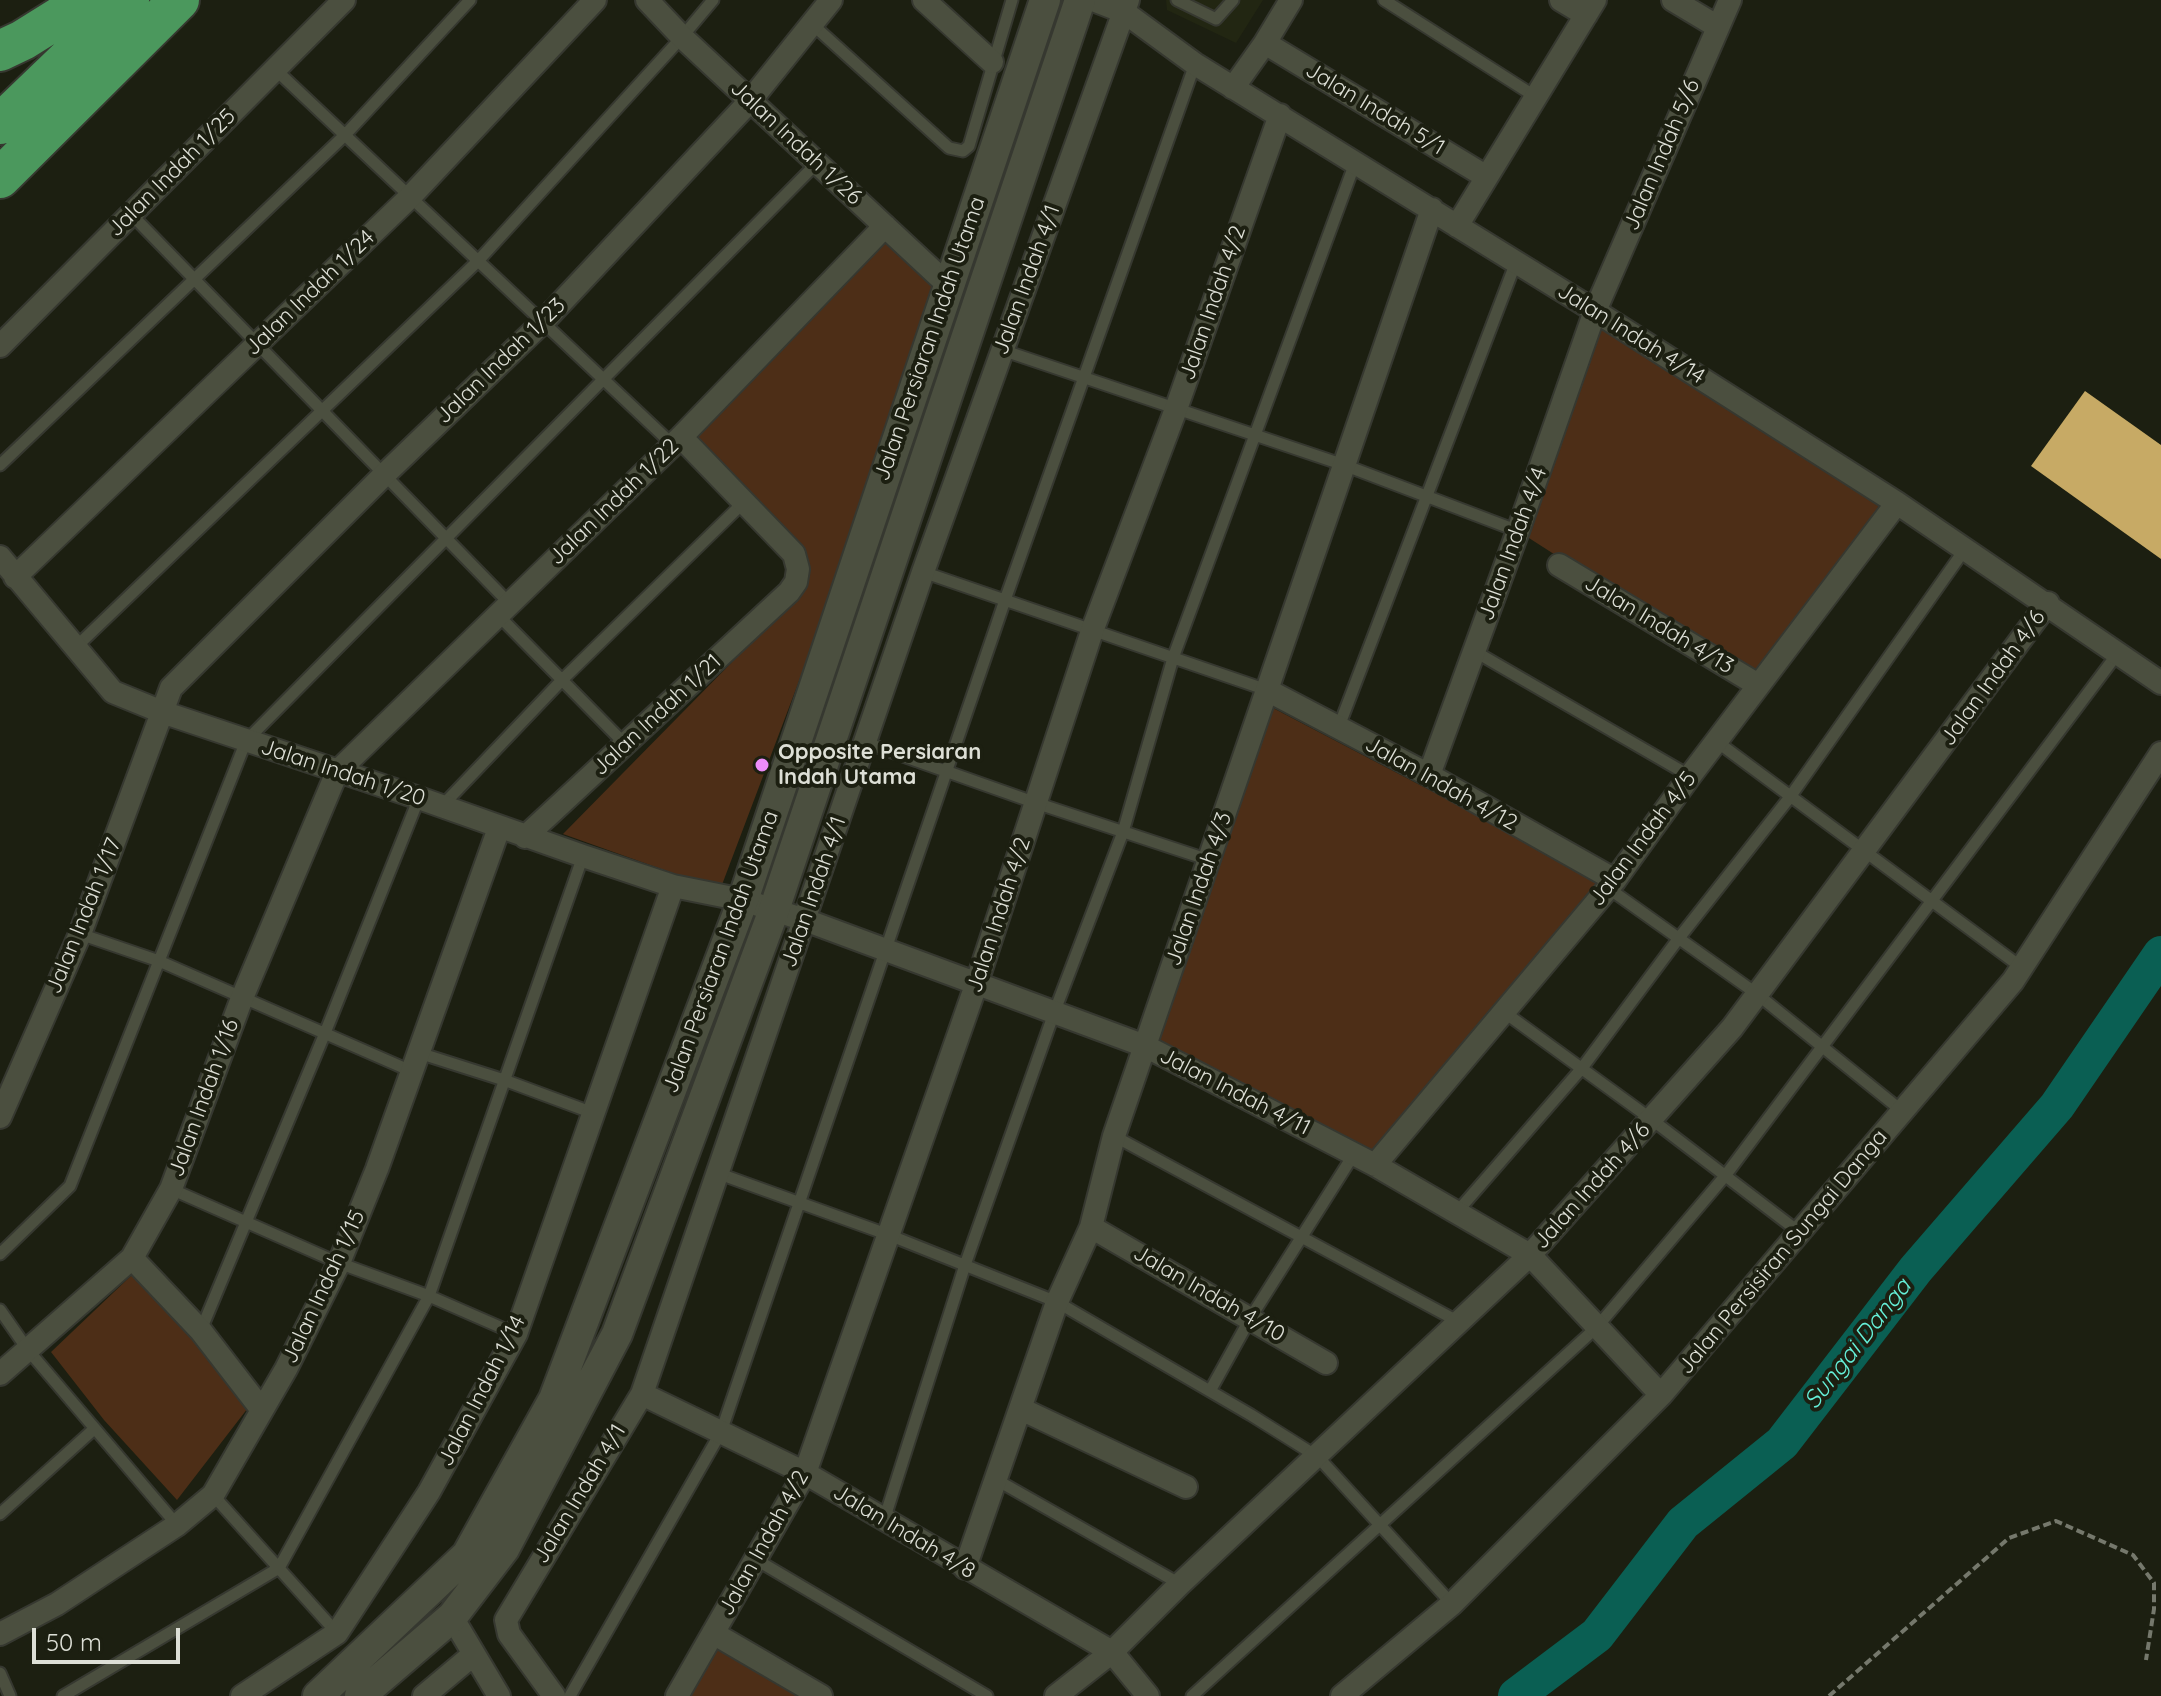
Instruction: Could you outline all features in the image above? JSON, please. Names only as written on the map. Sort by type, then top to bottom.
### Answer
[{"type":"highway","points":[[0,51],[87,0]]},
{"type":"highway","points":[[0,124],[129,0]]},
{"type":"highway","points":[[0,178],[179,0]]},
{"type":"main road","name":"Jalan Persiaran Indah Utama","points":[[318,1696],[467,1555],[554,1399],[743,900],[947,284],[1045,0]]},
{"type":"main road","name":"Jalan Persiaran Indah Utama","points":[[360,1696],[452,1617],[504,1549],[617,1334],[774,910],[1080,0]]},
{"type":"street","name":"Jalan Indah 1/25","points":[[0,346],[344,0]]},
{"type":"street","name":"Jalan Indah 1/24","points":[[15,577],[410,197],[595,0]]},
{"type":"street","name":"Jalan Indah 1/26","points":[[647,0],[682,37],[947,284]]},
{"type":"street","name":"Jalan Indah 1/23","points":[[162,712],[171,688],[384,475],[543,322],[750,101],[831,0]]},
{"type":"street","points":[[924,0],[992,62]]},
{"type":"street","name":"Jalan Indah 4/14","points":[[1093,0],[1126,6],[1195,64],[1432,209],[1897,503],[2048,603],[2161,683]]},
{"type":"street","points":[[1233,88],[1291,0]]},
{"type":"street","points":[[1457,226],[1590,8],[1561,0]]},
{"type":"street","name":"Jalan Indah 5/6","points":[[1595,311],[1730,0]]},
{"type":"street","points":[[1680,2],[1718,27]]},
{"type":"street","name":"Jalan Indah 4/1","points":[[554,1696],[509,1634],[506,1620],[642,1394],[923,572],[1126,6]]},
{"type":"street","name":"Jalan Indah 5/1","points":[[1265,43],[1485,176]]},
{"type":"street","name":"Jalan Indah 4/2","points":[[677,1696],[805,1473],[976,985],[1092,631],[1176,409],[1280,115]]},
{"type":"street","name":"Jalan Indah 4/3","points":[[965,1568],[1057,1302],[1091,1227],[1114,1136],[1432,209]]},
{"type":"street","name":"Jalan Indah 1/22","points":[[337,772],[677,441],[885,226]]},
{"type":"street","name":"Jalan Indah 4/4","points":[[1429,775],[1595,311]]},
{"type":"street","points":[[677,441],[744,502]]},
{"type":"street","name":"Jalan Indah 1/21","points":[[525,837],[789,592],[796,582],[798,569],[794,554],[744,502]]},
{"type":"street","name":"Jalan Indah 4/5","points":[[1375,1165],[1612,884],[1897,503]]},
{"type":"street","name":"Jalan Indah 1/20","points":[[0,557],[113,692],[162,712],[673,886],[743,900]]},
{"type":"street","name":"Jalan Indah 4/13","points":[[1559,565],[1758,685]]},
{"type":"street","name":"Jalan Indah 4/6","points":[[1056,1696],[1112,1652],[1180,1584],[1530,1255],[1732,1028],[2048,603]]},
{"type":"street","name":"Jalan Indah 4/12","points":[[1267,690],[1429,775],[1612,884]]},
{"type":"street","name":"Jalan Indah 1/17","points":[[0,1117],[80,934],[162,712]]},
{"type":"street","name":"Jalan Persisiran Sungai Danga","points":[[1342,1696],[1452,1604],[1661,1395],[2021,967],[2161,753]]},
{"type":"street","name":"Jalan Indah 1/16","points":[[0,1374],[132,1258],[171,1189],[242,998],[337,772]]},
{"type":"street","name":"Jalan Indah 1/15","points":[[0,1634],[57,1604],[177,1525],[213,1495],[286,1369],[339,1263],[377,1169],[499,828]]},
{"type":"street","name":"Jalan Indah 1/14","points":[[242,1696],[337,1633],[429,1492],[516,1334],[673,886]]},
{"type":"street","name":"Jalan Indah 4/11","points":[[743,900],[1145,1046],[1375,1165],[1530,1255],[1661,1395]]},
{"type":"street","name":"Jalan Indah 4/10","points":[[1091,1227],[1326,1363]]},
{"type":"street","points":[[132,1258],[201,1331],[262,1410]]},
{"type":"street","name":"Jalan Indah 4/8","points":[[642,1394],[805,1473],[1112,1652],[1148,1696]]},
{"type":"street","points":[[1021,1409],[1186,1487]]},
{"type":"street","points":[[452,1617],[499,1696]]},
{"type":"street","points":[[713,1633],[821,1696]]},
{"type":"street","points":[[424,1696],[474,1654]]},
{"type":"lane","points":[[0,465],[345,135],[470,0]]},
{"type":"lane","points":[[76,647],[478,261],[713,0]]},
{"type":"lane","points":[[812,24],[949,148],[963,151],[969,146],[1012,0]]},
{"type":"lane","points":[[1177,0],[1216,19],[1233,0]]},
{"type":"lane","points":[[1384,0],[1536,97]]},
{"type":"lane","points":[[570,1696],[721,1432],[1005,600],[1195,64]]},
{"type":"lane","points":[[276,70],[603,379],[677,441]]},
{"type":"lane","points":[[0,1254],[70,1186],[246,741],[817,163]]},
{"type":"lane","points":[[884,1520],[965,1265],[1054,1013],[1123,832],[1173,658],[1355,163]]},
{"type":"lane","points":[[131,214],[446,539],[562,680],[625,744]]},
{"type":"lane","points":[[1338,729],[1516,262]]},
{"type":"lane","points":[[1002,350],[1344,465],[1518,531]]},
{"type":"lane","points":[[442,806],[562,680],[744,502]]},
{"type":"lane","points":[[1457,1212],[1582,1068],[1790,797],[1965,548]]},
{"type":"lane","points":[[923,572],[1267,690]]},
{"type":"lane","points":[[1474,651],[1690,776]]},
{"type":"lane","points":[[1192,1696],[1597,1327],[1725,1176],[2118,653]]},
{"type":"lane","points":[[1716,741],[2021,967]]},
{"type":"lane","points":[[866,743],[1209,860]]},
{"type":"lane","points":[[201,1331],[419,798]]},
{"type":"lane","points":[[63,1696],[279,1568],[429,1296],[583,856]]},
{"type":"lane","points":[[1612,884],[1679,938],[1757,994],[1902,1111]]},
{"type":"lane","points":[[80,934],[159,961],[325,1033],[415,1062],[504,1080],[593,1113]]},
{"type":"lane","points":[[1504,1012],[1799,1232]]},
{"type":"lane","points":[[1114,1136],[1459,1322]]},
{"type":"lane","points":[[1210,1391],[1251,1317],[1354,1154]]},
{"type":"lane","points":[[717,1173],[889,1235],[1057,1302],[1210,1391],[1318,1457],[1452,1604]]},
{"type":"lane","points":[[171,1189],[339,1263],[429,1296],[516,1334]]},
{"type":"lane","points":[[0,1310],[28,1350],[177,1525]]},
{"type":"lane","points":[[0,1514],[94,1429]]},
{"type":"lane","points":[[995,1479],[1180,1584]]},
{"type":"lane","points":[[213,1495],[337,1633]]},
{"type":"lane","points":[[755,1559],[987,1696]]},
{"type":"lane","points":[[0,1673],[10,1696]]},
{"type":"path","points":[[1829,1696],[2009,1538],[2056,1521],[2133,1555],[2154,1583],[2154,1609],[2146,1660]]},
{"type":"shaded area","points":[[1166,0],[1263,0],[1236,43],[1167,10]]},
{"type":"shaded area","points":[[887,235],[942,286],[827,607],[720,890],[563,834],[795,598],[806,578],[692,437]]},
{"type":"shaded area","points":[[1602,328],[1879,506],[1758,685],[1518,531]]},
{"type":"shaded area","points":[[1273,708],[1605,882],[1371,1155],[1152,1043]]},
{"type":"shaded area","points":[[136,1271],[251,1404],[177,1500],[104,1420],[51,1352]]},
{"type":"shaded area","points":[[716,1640],[811,1696],[682,1696]]},
{"type":"building","points":[[2085,391],[2161,445],[2161,559],[2031,466]]},
{"type":"waterway","name":"Sungai Danga","points":[[1516,1696],[1597,1635],[1683,1523],[1782,1443],[1916,1269],[2057,1106],[2161,954]]},
{"type":"place","name":"Opposite Persiaran Indah Utama","points":[[762,765]]}]
